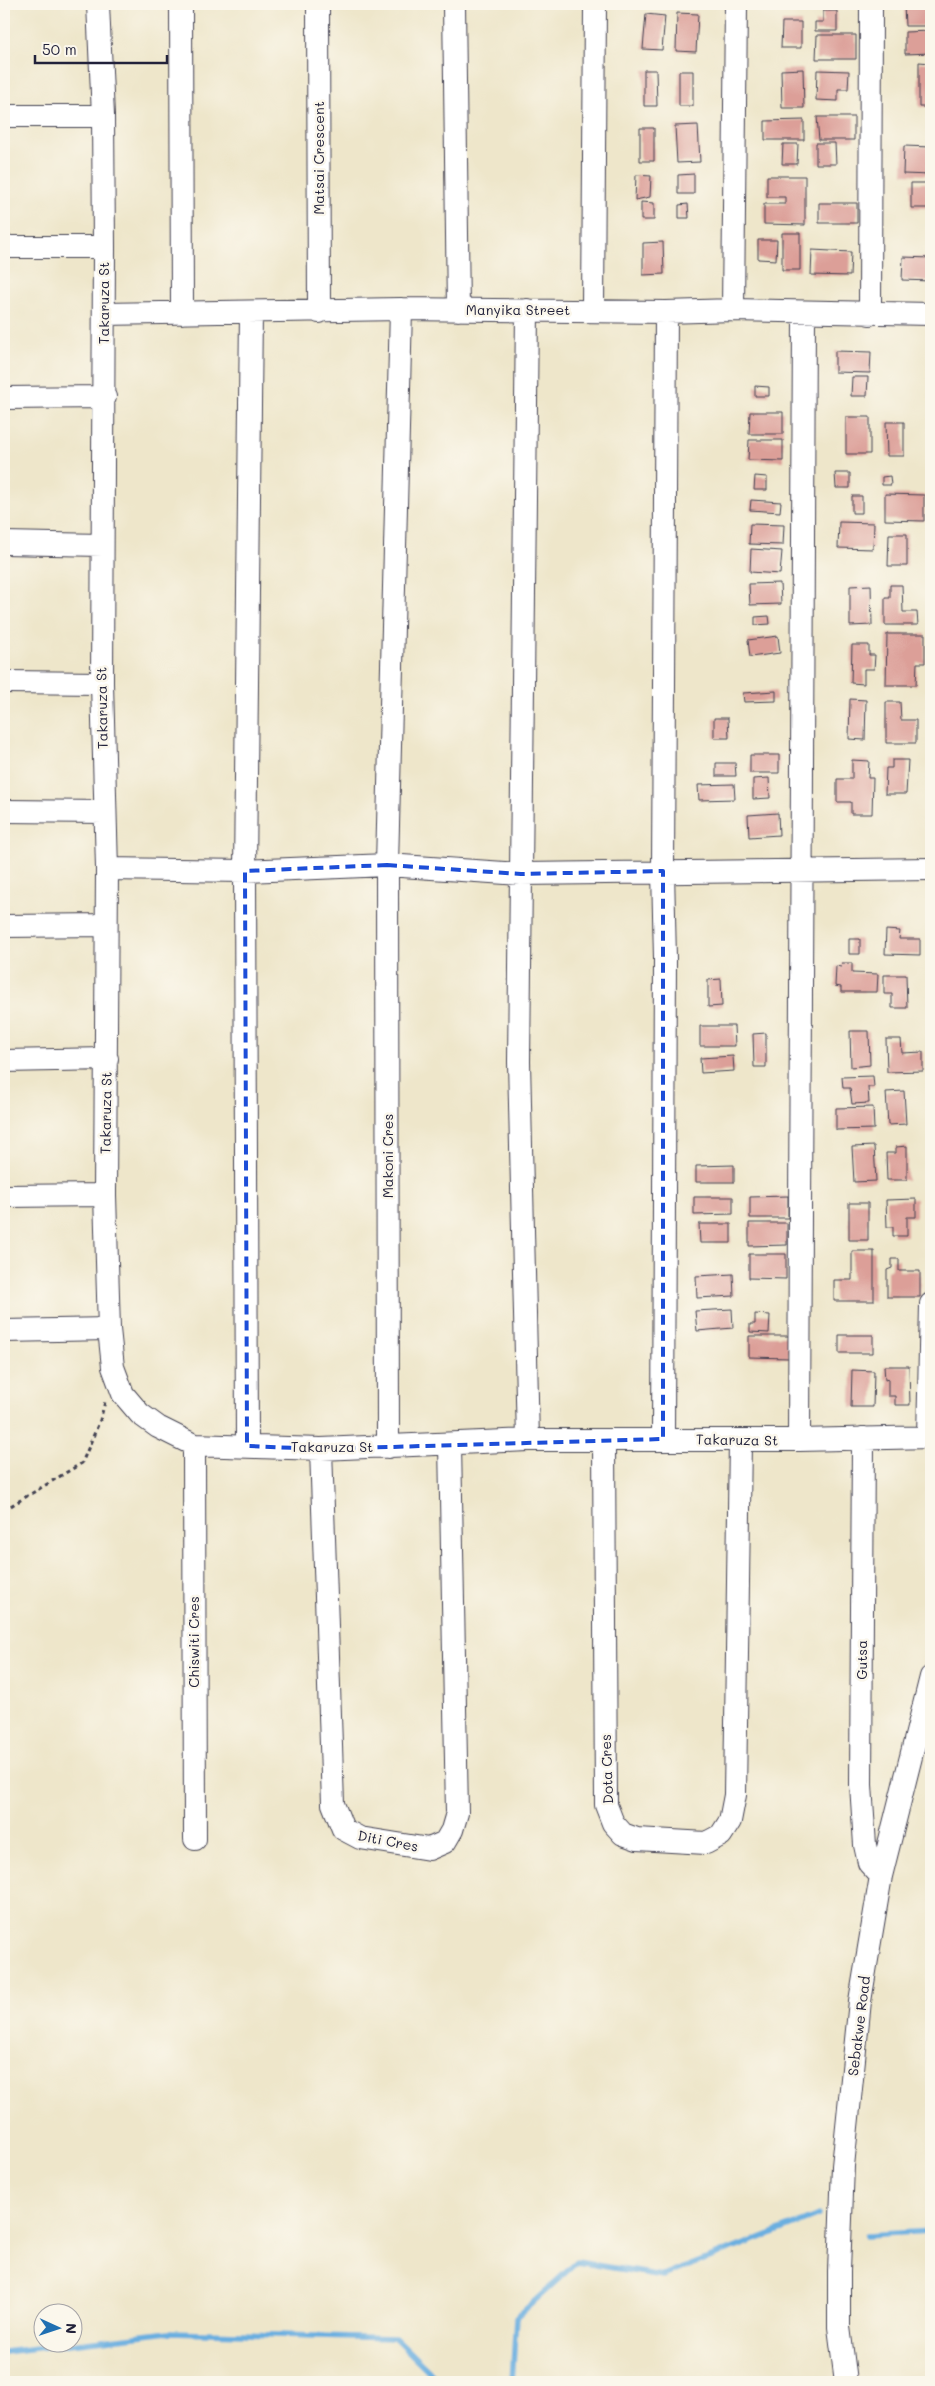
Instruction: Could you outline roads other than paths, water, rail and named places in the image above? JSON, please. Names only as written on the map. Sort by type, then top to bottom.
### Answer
[{"type":"street","name":"Takaruza St","points":[[98,4],[103,116],[104,247],[102,683],[104,812],[108,869],[105,1195],[109,1329],[113,1367],[123,1394],[140,1414],[174,1436],[194,1445],[321,1449],[528,1440],[799,1440],[930,1437]]},
{"type":"street","points":[[181,4],[182,313]]},
{"type":"street","name":"Matsai Crescent","points":[[318,4],[319,312]]},
{"type":"street","points":[[454,4],[458,310]]},
{"type":"street","points":[[593,310],[595,4]]},
{"type":"street","points":[[733,310],[736,4]]},
{"type":"street","points":[[870,314],[871,4]]},
{"type":"street","points":[[4,116],[103,116]]},
{"type":"street","points":[[4,247],[104,247]]},
{"type":"street","name":"Manyika Street","points":[[104,314],[319,312],[401,309],[666,312],[733,310],[804,313],[931,314]]},
{"type":"street","name":"Makoni Cres","points":[[388,1447],[387,865],[401,309]]},
{"type":"street","points":[[528,310],[519,1062],[528,1440]]},
{"type":"street","points":[[247,1446],[245,871],[251,312]]},
{"type":"street","points":[[663,1439],[665,969],[663,871],[666,312]]},
{"type":"street","points":[[799,1440],[804,313]]},
{"type":"street","points":[[4,398],[104,397]]},
{"type":"street","points":[[4,543],[102,545]]},
{"type":"street","points":[[4,682],[102,683]]},
{"type":"street","points":[[4,811],[104,812]]},
{"type":"street","points":[[108,869],[245,871],[387,865],[521,874],[803,869],[931,869]]},
{"type":"street","points":[[4,926],[106,925]]},
{"type":"street","points":[[4,1062],[107,1059]]},
{"type":"street","points":[[4,1196],[105,1195]]},
{"type":"street","points":[[930,1437],[931,1304]]},
{"type":"street","points":[[4,1330],[109,1329]]},
{"type":"street","name":"Gutsa","points":[[863,1438],[861,1785],[865,1845],[869,1863],[881,1876]]},
{"type":"street","name":"Dota Cres","points":[[604,1440],[606,1805],[613,1823],[623,1834],[638,1839],[706,1843],[721,1835],[730,1821],[735,1795],[740,1440]]},
{"type":"street","name":"Diti Cres","points":[[321,1449],[333,1804],[343,1829],[360,1838],[429,1849],[445,1842],[452,1830],[457,1813],[450,1444]]},
{"type":"street","name":"Chiswiti Cres","points":[[194,1445],[195,1839]]},
{"type":"street","name":"Sebakwe Road","points":[[846,2382],[839,2327],[843,2166],[860,2001],[881,1876],[931,1677]]},
{"type":"waterway","points":[[512,2382],[516,2318],[577,2262],[663,2276],[819,2215]]},
{"type":"waterway","points":[[866,2235],[931,2231]]},
{"type":"waterway","points":[[4,2352],[169,2332],[395,2338],[440,2382]]}]
